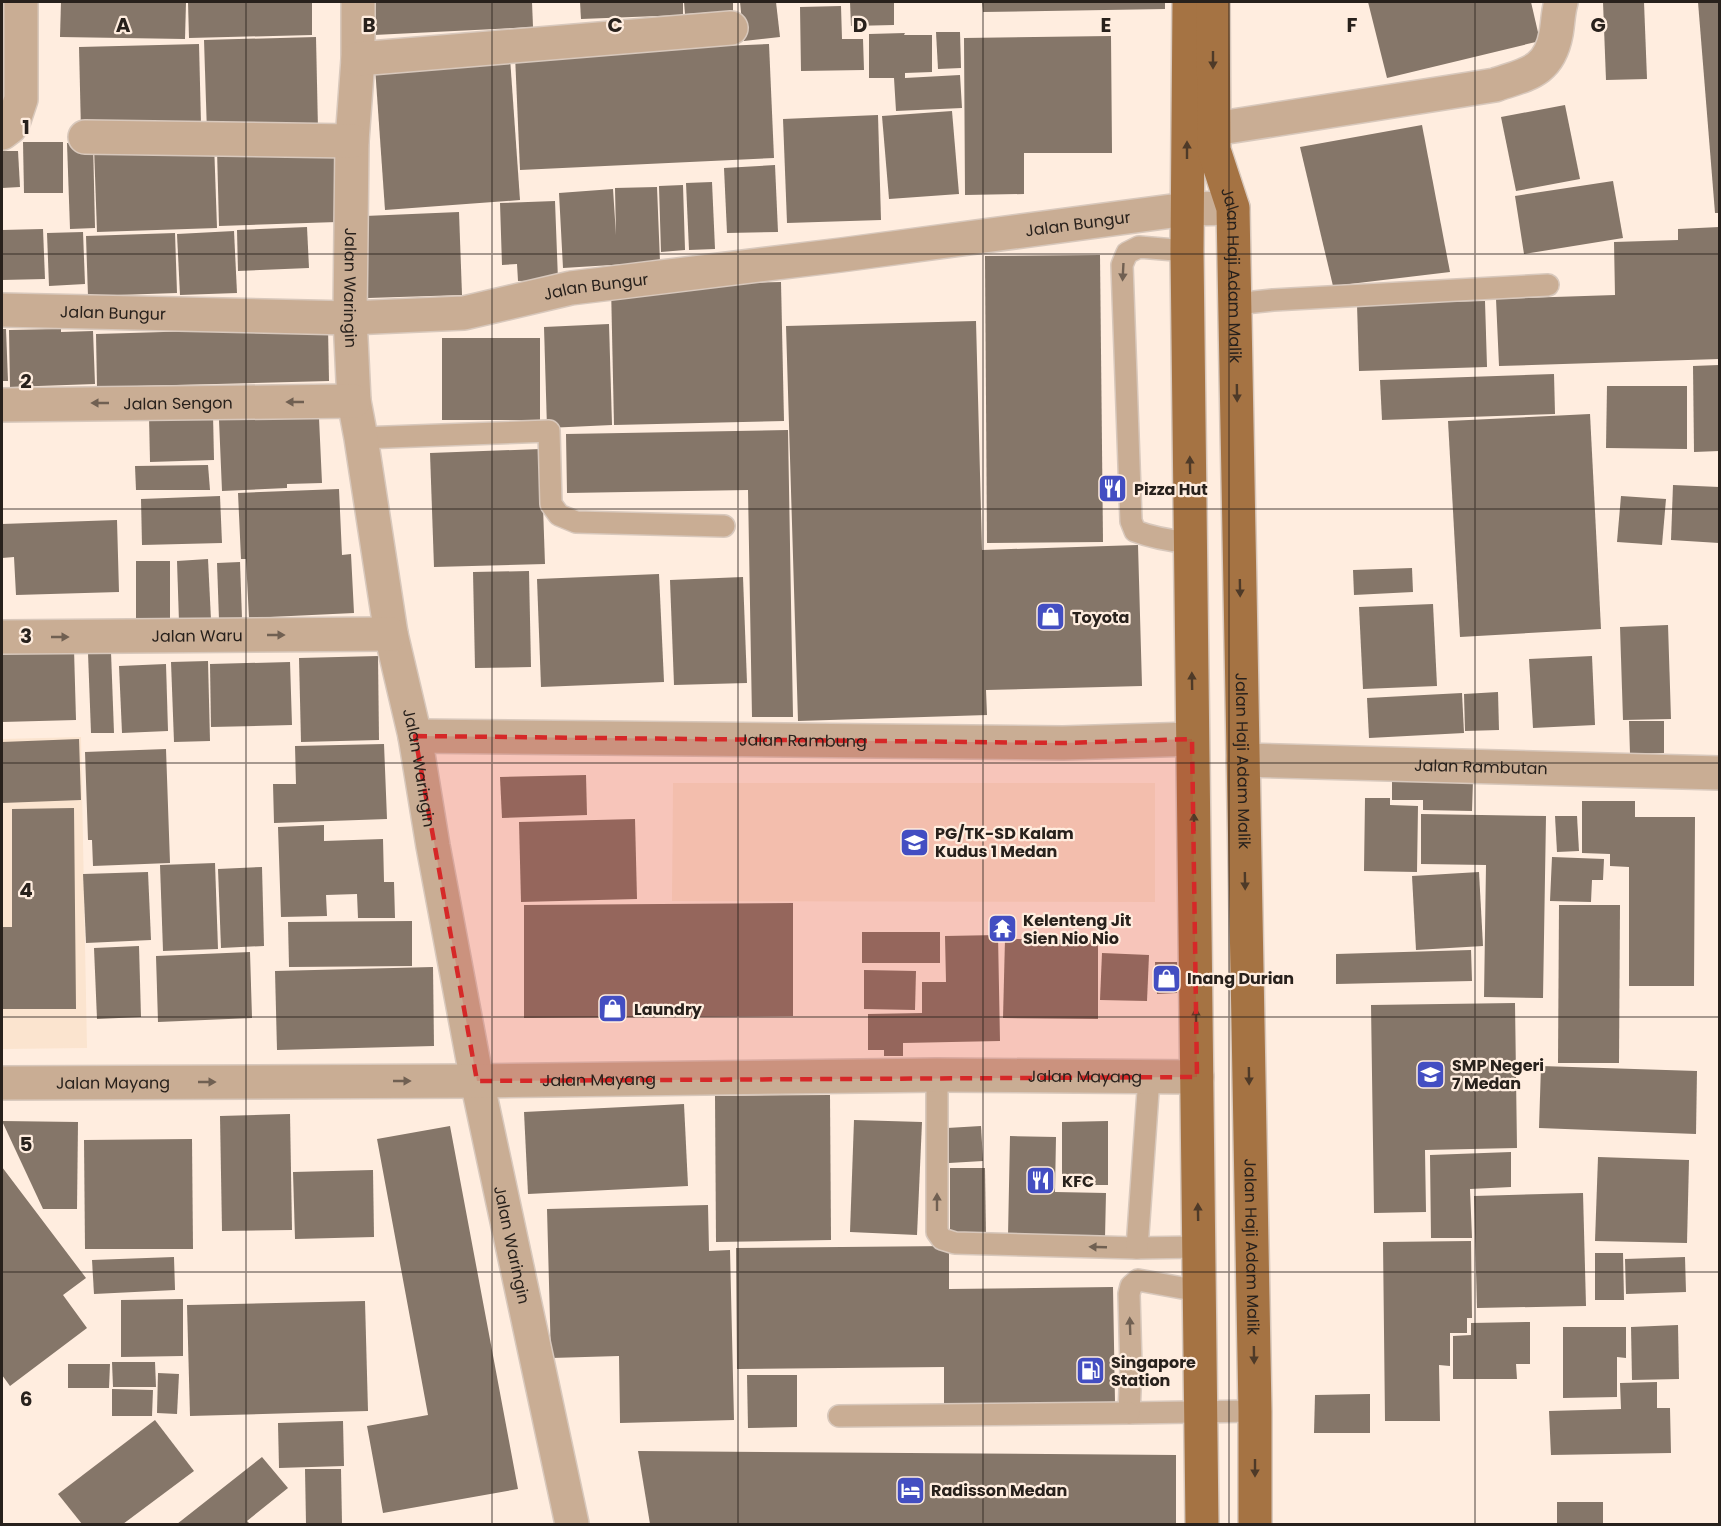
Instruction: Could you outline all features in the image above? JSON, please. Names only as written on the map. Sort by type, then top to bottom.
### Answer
[{"type":"main road","points":[[1189,2],[1187,251],[1202,1524]]},
{"type":"main road","name":"Jalan Haji Adam Malik","points":[[1213,2],[1214,150],[1233,208],[1255,1412],[1255,1524]]},
{"type":"street","points":[[2,134],[14,120],[21,99],[21,2]]},
{"type":"street","name":"Jalan Waringin","points":[[358,2],[358,59],[352,141],[350,318],[354,401],[391,634],[415,736],[477,1081],[572,1524]]},
{"type":"street","points":[[1214,129],[1495,85],[1533,72],[1546,61],[1552,48],[1561,2]]},
{"type":"street","points":[[358,59],[730,28]]},
{"type":"street","points":[[85,137],[352,141]]},
{"type":"street","name":"Jalan Bungur","points":[[2,310],[350,318],[464,313],[571,288],[841,255],[1187,208],[1233,208]]},
{"type":"street","name":"Jalan Sengon","points":[[2,405],[354,401]]},
{"type":"street","name":"Jalan Waru","points":[[2,637],[391,634]]},
{"type":"street","name":"Jalan Rambung","points":[[415,736],[1063,743],[1192,739]]},
{"type":"street","name":"Jalan Rambutan","points":[[1243,760],[1719,773]]},
{"type":"street","name":"Jalan Mayang","points":[[2,1083],[477,1081],[937,1075],[1197,1077]]},
{"type":"lane","points":[[1187,251],[1138,247],[1127,254],[1122,265],[1131,521],[1135,531],[1144,535],[1191,543]]},
{"type":"lane","points":[[1235,304],[1548,285]]},
{"type":"lane","points":[[361,438],[549,431],[551,504],[559,515],[576,522],[724,526]]},
{"type":"lane","points":[[937,1075],[937,1232],[942,1239],[955,1243],[1137,1248],[1198,1247]]},
{"type":"lane","points":[[1137,1248],[1149,1077]]},
{"type":"lane","points":[[1129,1413],[1131,1367],[1129,1294],[1131,1286],[1138,1280],[1199,1291]]},
{"type":"lane","points":[[840,1416],[1255,1412]]},
{"type":"highlighted area","points":[[415,736],[1063,743],[1192,739],[1197,1077],[477,1081]]},
{"type":"shaded area","points":[[81,737],[87,1048],[2,1049],[2,739]]},
{"type":"shaded area","name":"PG/TK-SD Kalam Kudus 1 Medan","points":[[673,783],[1155,783],[1155,902],[672,901]]},
{"type":"building","points":[[61,2],[186,2],[185,39],[60,37]]},
{"type":"building","points":[[188,2],[312,2],[312,35],[189,38]]},
{"type":"building","points":[[372,2],[532,2],[533,27],[374,35]]},
{"type":"building","points":[[580,2],[683,2],[683,15],[581,19]]},
{"type":"building","points":[[684,2],[733,2],[733,11],[685,14]]},
{"type":"building","points":[[740,2],[776,2],[780,37],[744,41]]},
{"type":"building","points":[[850,2],[894,2],[894,25],[851,26]]},
{"type":"building","points":[[982,2],[1165,2],[1165,9],[983,12]]},
{"type":"building","points":[[1368,2],[1531,2],[1540,41],[1387,78]]},
{"type":"building","points":[[1603,2],[1644,2],[1647,79],[1606,80]]},
{"type":"building","points":[[1698,2],[1719,2],[1719,213],[1715,213]]},
{"type":"building","points":[[841,6],[842,39],[863,39],[864,70],[801,71],[800,7]]},
{"type":"building","points":[[936,32],[960,32],[961,68],[938,69]]},
{"type":"building","points":[[905,33],[904,35],[932,35],[932,72],[905,73],[905,78],[960,75],[962,108],[896,111],[894,78],[869,78],[869,34]]},
{"type":"building","points":[[1111,36],[1112,153],[1024,153],[1024,194],[965,195],[964,38]]},
{"type":"building","points":[[316,37],[318,130],[207,133],[204,40]]},
{"type":"building","points":[[199,44],[201,124],[81,131],[79,47]]},
{"type":"building","points":[[769,44],[774,158],[520,170],[515,55]]},
{"type":"building","points":[[510,58],[520,200],[385,210],[375,67]]},
{"type":"building","points":[[1565,105],[1580,179],[1516,191],[1501,117]]},
{"type":"building","points":[[952,111],[959,194],[889,199],[882,116]]},
{"type":"building","points":[[878,115],[881,220],[787,223],[783,119]]},
{"type":"building","points":[[1422,125],[1450,272],[1333,286],[1300,147]]},
{"type":"building","points":[[23,142],[63,142],[63,193],[24,193]]},
{"type":"building","points":[[93,142],[95,228],[70,229],[67,143]]},
{"type":"building","points":[[214,143],[217,228],[97,232],[94,147]]},
{"type":"building","points":[[334,144],[337,222],[219,226],[217,149]]},
{"type":"building","points":[[2,151],[18,151],[20,187],[2,188]]},
{"type":"building","points":[[775,165],[778,232],[727,233],[724,168]]},
{"type":"building","points":[[1613,181],[1623,238],[1524,254],[1515,196]]},
{"type":"building","points":[[712,182],[715,249],[689,250],[686,183]]},
{"type":"building","points":[[683,185],[685,250],[661,252],[659,186]]},
{"type":"building","points":[[657,187],[660,262],[563,268],[559,193],[613,189],[616,235],[615,188]]},
{"type":"building","points":[[555,201],[558,280],[518,281],[517,264],[502,265],[500,203]]},
{"type":"building","points":[[459,212],[462,295],[368,298],[365,216]]},
{"type":"building","points":[[307,227],[309,268],[238,271],[237,230]]},
{"type":"building","points":[[1719,227],[1719,359],[1499,366],[1496,299],[1615,295],[1614,242],[1678,240],[1678,229]]},
{"type":"building","points":[[43,229],[45,279],[2,280],[2,230]]},
{"type":"building","points":[[234,231],[237,293],[180,295],[177,234]]},
{"type":"building","points":[[83,232],[85,284],[49,286],[47,233]]},
{"type":"building","points":[[175,233],[177,293],[88,296],[86,236]]},
{"type":"building","points":[[1100,255],[1103,542],[987,543],[985,256]]},
{"type":"building","points":[[781,282],[784,421],[614,425],[611,286]]},
{"type":"building","points":[[1485,301],[1487,367],[1359,371],[1357,304]]},
{"type":"building","points":[[976,321],[982,550],[1138,545],[1142,686],[986,690],[987,715],[798,721],[786,326]]},
{"type":"building","points":[[609,324],[612,425],[547,428],[544,327]]},
{"type":"building","points":[[328,327],[329,381],[97,387],[96,334]]},
{"type":"building","points":[[2,329],[6,329],[8,381],[2,381]]},
{"type":"building","points":[[61,329],[61,332],[93,331],[95,384],[10,387],[9,330]]},
{"type":"building","points":[[442,338],[540,338],[540,420],[442,420]]},
{"type":"building","points":[[1719,365],[1719,451],[1694,452],[1693,366]]},
{"type":"building","points":[[1554,374],[1555,414],[1382,420],[1380,380]]},
{"type":"building","points":[[1607,386],[1687,386],[1687,449],[1606,448]]},
{"type":"building","points":[[213,414],[214,460],[150,462],[149,416]]},
{"type":"building","points":[[1590,414],[1601,629],[1460,637],[1448,421]]},
{"type":"building","points":[[319,418],[322,483],[287,484],[287,488],[222,491],[219,420]]},
{"type":"building","points":[[788,430],[793,717],[752,717],[748,490],[567,493],[566,434]]},
{"type":"building","points":[[541,449],[545,564],[434,567],[430,453]]},
{"type":"building","points":[[208,465],[210,490],[136,490],[135,466]]},
{"type":"building","points":[[1673,485],[1719,487],[1719,543],[1671,540]]},
{"type":"building","points":[[339,489],[342,555],[351,554],[354,613],[249,618],[246,559],[241,559],[238,493]]},
{"type":"building","points":[[220,496],[222,543],[142,545],[141,499]]},
{"type":"building","points":[[1621,496],[1666,499],[1662,545],[1617,542]]},
{"type":"building","points":[[117,520],[119,592],[16,595],[14,557],[2,558],[2,524]]},
{"type":"building","points":[[208,559],[211,620],[179,622],[177,561]]},
{"type":"building","points":[[136,561],[170,561],[170,623],[136,623]]},
{"type":"building","points":[[240,562],[242,619],[219,620],[217,563]]},
{"type":"building","points":[[1412,568],[1413,592],[1354,595],[1353,570]]},
{"type":"building","points":[[529,571],[531,667],[475,668],[473,572]]},
{"type":"building","points":[[659,574],[664,682],[541,687],[537,579]]},
{"type":"building","points":[[743,577],[747,683],[674,685],[670,580]]},
{"type":"building","points":[[1433,604],[1437,686],[1363,689],[1359,607]]},
{"type":"building","points":[[1668,625],[1671,719],[1623,720],[1620,627]]},
{"type":"building","points":[[74,649],[76,720],[2,722],[2,651]]},
{"type":"building","points":[[111,652],[114,733],[91,733],[88,653]]},
{"type":"building","points":[[378,656],[379,740],[301,742],[299,658]]},
{"type":"building","points":[[1592,656],[1595,725],[1533,728],[1529,659]]},
{"type":"building","points":[[208,661],[210,741],[174,742],[171,662]]},
{"type":"building","points":[[290,662],[292,725],[211,727],[210,664]]},
{"type":"building","points":[[166,664],[168,731],[122,733],[119,666]]},
{"type":"building","points":[[1498,692],[1499,730],[1465,731],[1464,694]]},
{"type":"building","points":[[1462,693],[1464,733],[1369,738],[1367,698]]},
{"type":"building","points":[[1629,721],[1664,721],[1664,753],[1630,754]]},
{"type":"building","points":[[79,739],[81,800],[2,803],[2,742]]},
{"type":"building","points":[[384,744],[387,819],[274,823],[273,784],[296,784],[295,746]]},
{"type":"building","points":[[166,749],[170,863],[93,866],[92,840],[88,840],[85,752]]},
{"type":"building","points":[[586,775],[587,815],[502,818],[500,777]]},
{"type":"building","points":[[1392,778],[1473,780],[1472,811],[1423,810],[1423,800],[1392,800]]},
{"type":"building","points":[[1365,798],[1390,798],[1390,805],[1418,806],[1417,872],[1364,871]]},
{"type":"building","points":[[1582,801],[1635,801],[1635,817],[1695,817],[1694,986],[1629,986],[1629,867],[1610,866],[1610,854],[1582,853]]},
{"type":"building","points":[[74,808],[76,1009],[2,1009],[2,927],[12,927],[12,809]]},
{"type":"building","points":[[1421,814],[1546,816],[1543,998],[1484,997],[1486,865],[1421,864]]},
{"type":"building","points":[[1555,816],[1577,816],[1579,851],[1557,852]]},
{"type":"building","points":[[635,819],[637,899],[521,902],[519,822]]},
{"type":"building","points":[[324,825],[324,841],[383,839],[384,882],[394,882],[395,918],[358,918],[357,894],[326,895],[327,916],[281,917],[278,827]]},
{"type":"building","points":[[1552,857],[1604,859],[1603,880],[1592,880],[1591,902],[1550,901]]},
{"type":"building","points":[[215,863],[218,949],[163,951],[160,865]]},
{"type":"building","points":[[262,867],[264,946],[221,948],[218,869]]},
{"type":"building","points":[[148,872],[151,940],[86,943],[83,874]]},
{"type":"building","points":[[1479,872],[1483,946],[1416,950],[1412,876]]},
{"type":"building","points":[[793,903],[793,1016],[524,1018],[524,905]]},
{"type":"building","points":[[1559,905],[1620,905],[1619,1063],[1558,1063]]},
{"type":"building","points":[[412,921],[412,966],[289,967],[288,922]]},
{"type":"building","points":[[862,932],[940,932],[940,963],[862,963]]},
{"type":"building","points":[[998,935],[1000,1041],[903,1043],[903,1056],[884,1056],[884,1050],[868,1050],[868,1014],[922,1013],[922,982],[946,982],[945,936]]},
{"type":"building","points":[[1005,939],[1098,940],[1098,1019],[1003,1018]]},
{"type":"building","points":[[139,946],[141,1017],[97,1019],[94,948]]},
{"type":"building","points":[[1471,950],[1472,981],[1336,984],[1336,954]]},
{"type":"building","points":[[250,952],[252,1018],[158,1022],[156,956]]},
{"type":"building","points":[[1102,953],[1149,955],[1147,1001],[1100,1000]]},
{"type":"building","name":"Inang Durian","points":[[1155,962],[1177,962],[1177,993],[1157,994]]},
{"type":"building","points":[[433,967],[434,1046],[277,1050],[275,971]]},
{"type":"building","points":[[864,970],[916,971],[915,1010],[864,1009]]},
{"type":"building","points":[[1515,1003],[1517,1148],[1425,1150],[1426,1212],[1374,1213],[1371,1005]]},
{"type":"building","points":[[1541,1066],[1697,1071],[1696,1134],[1539,1128]]},
{"type":"building","points":[[830,1095],[831,1240],[716,1242],[715,1096]]},
{"type":"building","points":[[684,1104],[688,1186],[528,1194],[524,1112]]},
{"type":"building","points":[[290,1114],[292,1230],[222,1231],[220,1116]]},
{"type":"building","points":[[854,1120],[922,1122],[917,1235],[850,1232]]},
{"type":"building","points":[[2,1121],[78,1122],[77,1209],[43,1209]]},
{"type":"building","points":[[1108,1121],[1108,1185],[1062,1185],[1062,1122]]},
{"type":"building","points":[[450,1126],[518,1489],[383,1513],[367,1426],[428,1415],[377,1139]]},
{"type":"building","points":[[981,1126],[983,1161],[949,1163],[947,1128]]},
{"type":"building","points":[[1010,1136],[1056,1137],[1055,1192],[1106,1193],[1105,1238],[1008,1236]]},
{"type":"building","points":[[192,1139],[193,1249],[85,1249],[84,1140]]},
{"type":"building","points":[[1511,1152],[1511,1187],[1470,1189],[1472,1238],[1431,1238],[1430,1155]]},
{"type":"building","points":[[1598,1157],[1689,1160],[1687,1243],[1595,1241]]},
{"type":"building","points":[[2,1167],[86,1278],[63,1295],[87,1328],[10,1386],[2,1375]]},
{"type":"building","points":[[950,1168],[985,1168],[986,1237],[950,1237]]},
{"type":"building","points":[[373,1170],[374,1237],[295,1239],[293,1172]]},
{"type":"building","points":[[1583,1193],[1586,1306],[1477,1308],[1474,1196]]},
{"type":"building","points":[[708,1205],[709,1251],[730,1250],[734,1420],[620,1423],[619,1356],[551,1358],[547,1209]]},
{"type":"building","points":[[1471,1241],[1472,1318],[1467,1318],[1467,1333],[1450,1333],[1450,1366],[1439,1365],[1440,1421],[1385,1421],[1383,1242]]},
{"type":"building","points":[[949,1246],[949,1289],[1113,1287],[1115,1402],[944,1404],[944,1367],[737,1369],[736,1248]]},
{"type":"building","points":[[1595,1253],[1623,1253],[1624,1300],[1595,1300]]},
{"type":"building","points":[[174,1257],[175,1290],[94,1294],[92,1260]]},
{"type":"building","points":[[1685,1257],[1686,1292],[1626,1294],[1625,1259]]},
{"type":"building","points":[[183,1299],[183,1356],[121,1357],[121,1300]]},
{"type":"building","points":[[365,1301],[368,1411],[190,1416],[187,1305]]},
{"type":"building","points":[[1530,1322],[1530,1364],[1516,1364],[1517,1379],[1453,1379],[1453,1336],[1471,1335],[1471,1323]]},
{"type":"building","points":[[1678,1325],[1679,1379],[1632,1380],[1631,1327]]},
{"type":"building","points":[[1563,1327],[1626,1327],[1626,1358],[1617,1357],[1617,1397],[1563,1398]]},
{"type":"building","points":[[112,1362],[155,1362],[156,1387],[113,1387]]},
{"type":"building","points":[[68,1364],[110,1364],[109,1388],[68,1388]]},
{"type":"building","points":[[158,1373],[179,1374],[177,1414],[157,1413]]},
{"type":"building","points":[[747,1375],[797,1375],[797,1427],[748,1428]]},
{"type":"building","points":[[1657,1382],[1657,1408],[1670,1408],[1671,1453],[1551,1455],[1549,1411],[1621,1409],[1620,1383]]},
{"type":"building","points":[[112,1389],[153,1390],[152,1416],[112,1416]]},
{"type":"building","points":[[1370,1394],[1370,1433],[1314,1433],[1315,1395]]},
{"type":"building","points":[[155,1420],[194,1471],[123,1524],[82,1524],[58,1494]]},
{"type":"building","points":[[343,1421],[344,1466],[279,1468],[278,1423]]},
{"type":"building","name":"Radisson Medan","points":[[638,1451],[1176,1455],[1176,1524],[650,1524]]},
{"type":"building","points":[[262,1457],[288,1488],[247,1521],[250,1524],[177,1524]]},
{"type":"building","points":[[305,1469],[341,1469],[342,1524],[306,1524]]},
{"type":"building","points":[[1557,1502],[1603,1502],[1603,1524],[1557,1524]]},
{"type":"place","name":"Pizza Hut","points":[[1113,489]]},
{"type":"place","name":"Toyota","points":[[1051,617]]},
{"type":"place","name":"PG/TK-SD Kalam Kudus 1 Medan","points":[[914,842]]},
{"type":"place","name":"Kelenteng Jit Sien Nio Nio","points":[[1002,929]]},
{"type":"place","name":"Inang Durian","points":[[1166,978]]},
{"type":"place","name":"Laundry","points":[[613,1009]]},
{"type":"place","name":"SMP Negeri 7 Medan","points":[[1431,1074]]},
{"type":"place","name":"KFC","points":[[1041,1181]]},
{"type":"place","name":"Singapore Station","points":[[1090,1371]]},
{"type":"place","name":"Radisson Medan","points":[[910,1490]]}]
